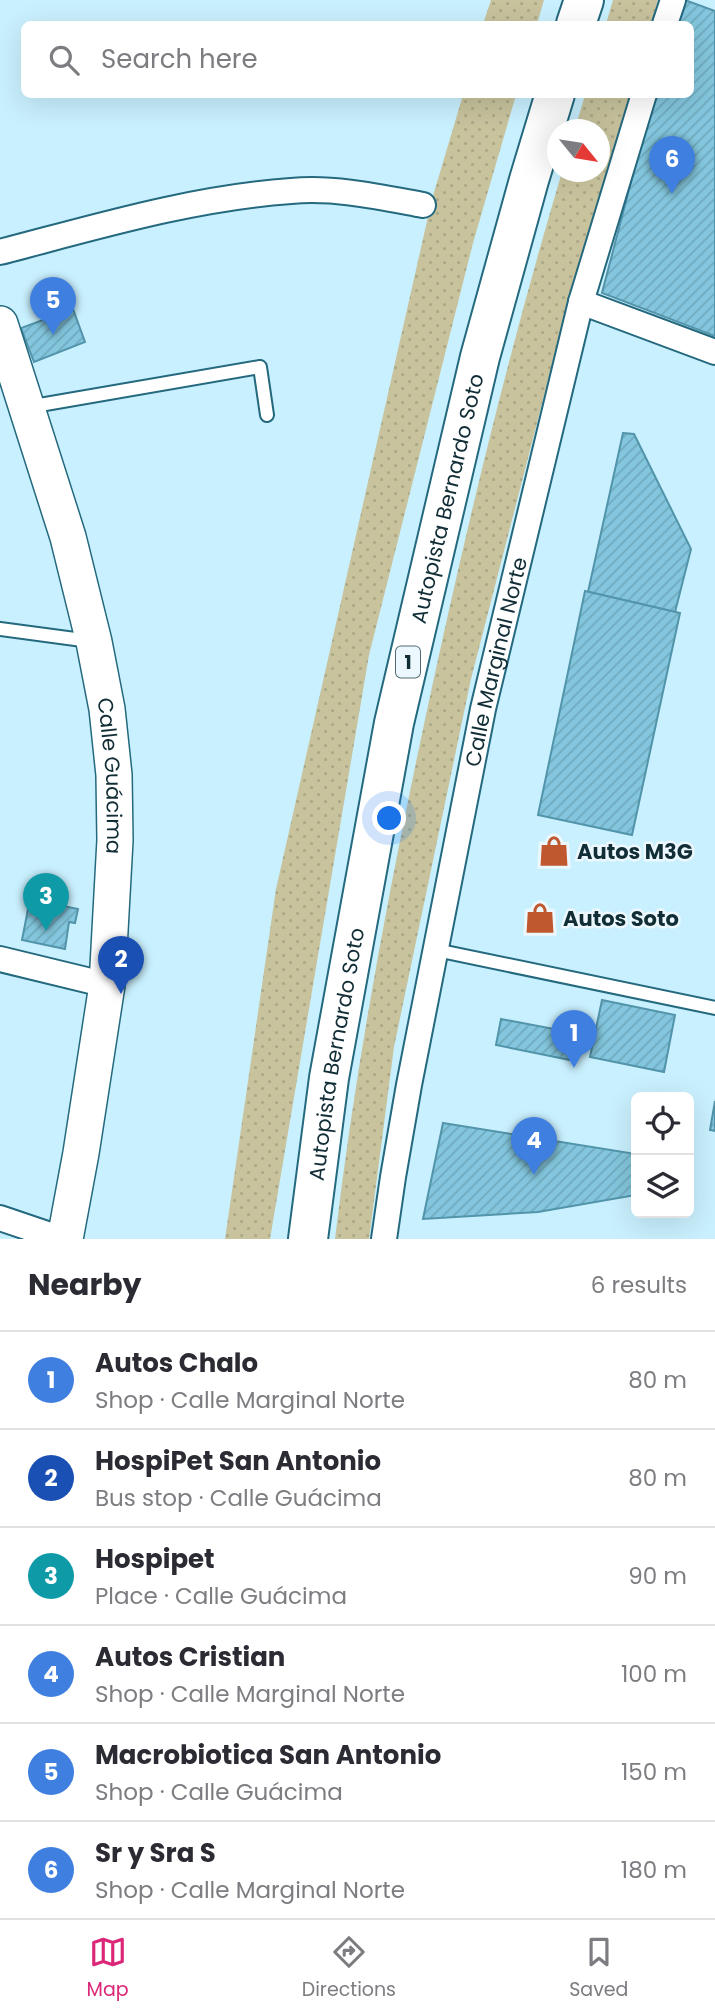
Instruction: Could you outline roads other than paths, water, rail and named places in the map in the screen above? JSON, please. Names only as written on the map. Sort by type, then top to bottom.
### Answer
[{"type":"highway","points":[[577,21],[584,0]]},
{"type":"highway","name":"Autopista Bernardo Soto","points":[[308,1239],[329,1078],[394,723],[480,357],[528,180],[554,98]]},
{"type":"main road","name":"Calle Guácima","points":[[0,324],[68,537],[94,642],[107,709],[114,775],[115,841],[107,985],[81,1153],[63,1239]]},
{"type":"street","points":[[666,21],[673,0]]},
{"type":"street","name":"Calle Marginal Norte","points":[[384,1239],[393,1177],[482,709],[581,302],[643,98]]},
{"type":"street","points":[[0,252],[187,204],[293,190],[351,192],[423,205]]},
{"type":"street","points":[[581,302],[715,352]]},
{"type":"street","points":[[0,958],[107,985]]},
{"type":"street","points":[[0,1218],[63,1239]]},
{"type":"lane","points":[[27,407],[260,368],[267,415]]},
{"type":"lane","points":[[0,629],[94,642]]},
{"type":"lane","points":[[436,950],[715,1008]]},
{"type":"place","name":"Sr y Sra S","points":[[672,194]]},
{"type":"place","name":"Macrobiotica San Antonio","points":[[53,335]]},
{"type":"place","name":"Autos M3G","points":[[554,851]]},
{"type":"place","name":"Autos Soto","points":[[540,918]]},
{"type":"place","name":"Hospipet","points":[[46,931]]},
{"type":"place","name":"HospiPet San Antonio","points":[[121,994]]},
{"type":"place","name":"Autos Chalo","points":[[574,1068]]},
{"type":"place","name":"Autos Cristian","points":[[534,1175]]}]
